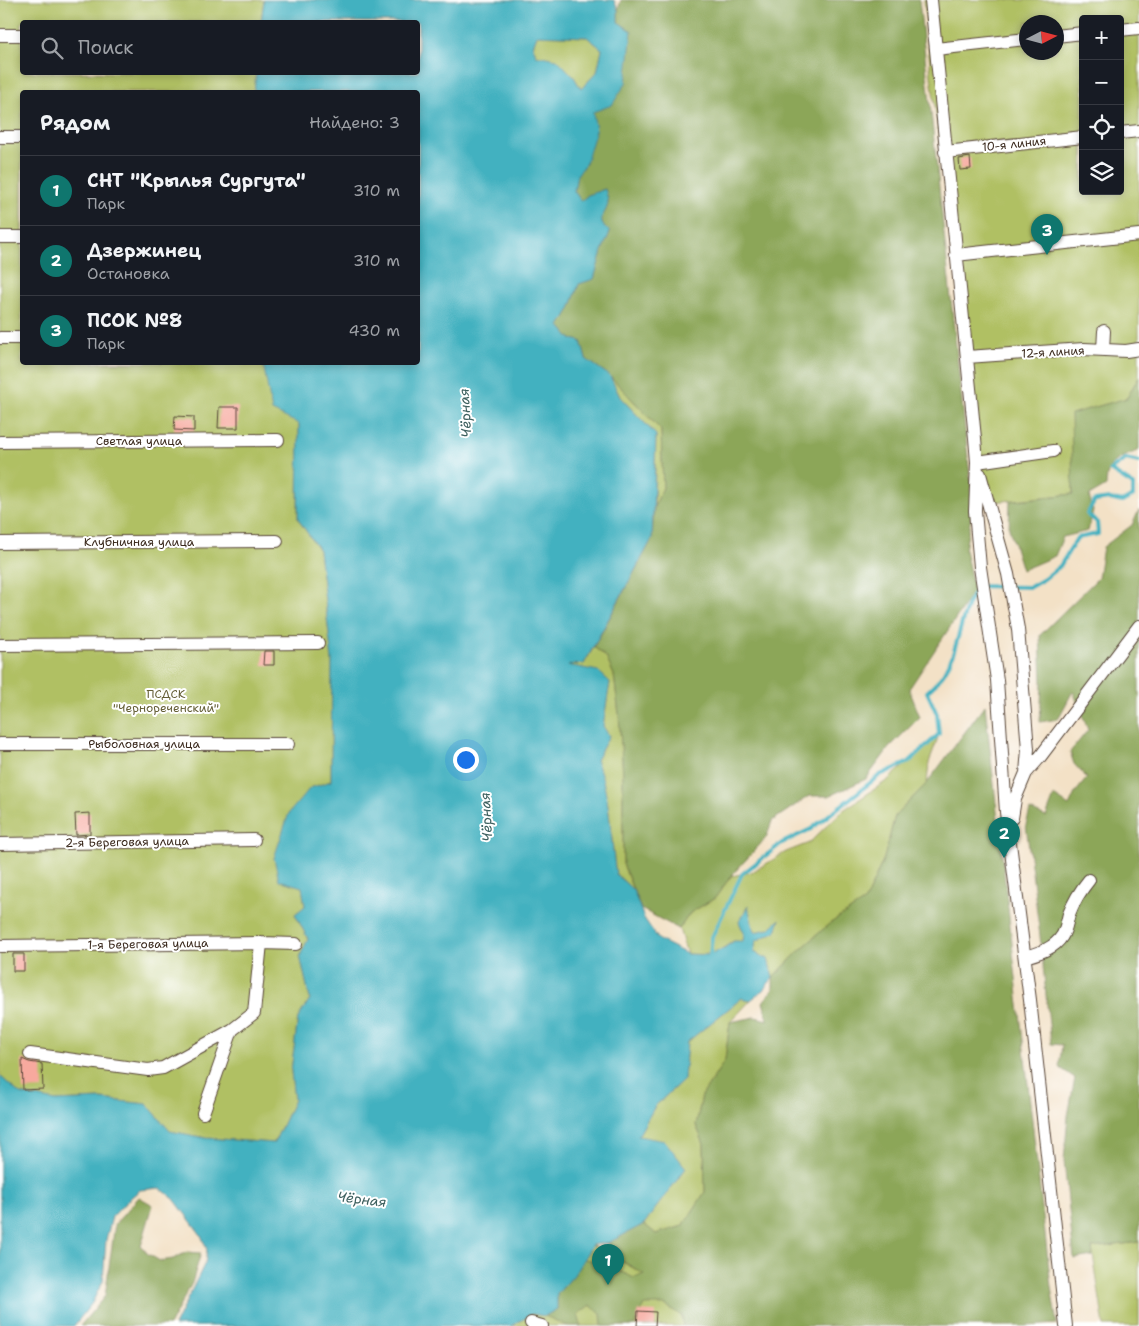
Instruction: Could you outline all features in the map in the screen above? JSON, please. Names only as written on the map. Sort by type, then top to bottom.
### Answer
[{"type":"street","points":[[931,0],[977,462],[975,511],[980,567],[997,680],[1006,812],[1025,957],[1066,1326]]},
{"type":"street","points":[[1124,30],[1139,28]]},
{"type":"street","points":[[1064,35],[1079,34]]},
{"type":"street","points":[[0,35],[20,35]]},
{"type":"street","points":[[936,49],[1019,40]]},
{"type":"street","points":[[1124,133],[1139,131]]},
{"type":"street","points":[[0,137],[20,137]]},
{"type":"street","name":"10-я линия","points":[[945,152],[1079,137]]},
{"type":"street","points":[[956,255],[1139,236]]},
{"type":"street","points":[[0,237],[20,237]]},
{"type":"street","points":[[1103,350],[1104,331]]},
{"type":"street","points":[[0,338],[20,338]]},
{"type":"street","name":"12-я линия","points":[[967,357],[1139,349]]},
{"type":"street","name":"Светлая улица","points":[[0,442],[278,440]]},
{"type":"street","points":[[977,462],[1053,451]]},
{"type":"street","points":[[977,462],[1008,574],[1016,612],[1028,749],[1026,773],[1015,799],[1010,840]]},
{"type":"street","name":"Клубничная улица","points":[[0,543],[277,541]]},
{"type":"street","points":[[1026,773],[1139,626]]},
{"type":"street","points":[[0,645],[318,642]]},
{"type":"street","name":"Рыболовная улица","points":[[0,744],[288,744]]},
{"type":"street","name":"2-я Береговая улица","points":[[0,844],[254,840]]},
{"type":"street","points":[[1025,957],[1052,946],[1062,936],[1080,891],[1089,880]]},
{"type":"street","points":[[30,1054],[148,1070],[163,1068],[232,1030],[254,1013],[261,943]]},
{"type":"street","name":"1-я Береговая улица","points":[[0,946],[296,944]]},
{"type":"street","points":[[203,1114],[232,1030]]},
{"type":"green space","name":"ПСДСК \"Чернореченский\"","points":[[0,0],[264,0],[261,20],[20,20],[20,75],[256,75],[254,90],[20,90],[20,365],[264,365],[299,424],[298,519],[319,550],[332,660],[331,781],[310,788],[302,886],[305,907],[295,914],[308,939],[300,956],[310,999],[298,1018],[291,1071],[294,1100],[274,1143],[206,1138],[169,1131],[147,1104],[101,1099],[56,1101],[20,1094],[0,1076]]},
{"type":"green space","points":[[621,0],[919,0],[973,505],[965,550],[974,591],[909,689],[920,717],[889,748],[866,779],[829,796],[809,796],[772,821],[766,838],[731,876],[715,898],[690,913],[679,929],[641,909],[623,864],[623,775],[614,675],[606,657],[594,647],[652,539],[654,507],[663,488],[661,430],[610,376],[586,359],[581,341],[571,339],[560,326],[570,309],[579,284],[594,279],[610,232],[602,223],[602,217],[608,202],[605,189],[588,195],[581,201],[574,191],[577,174],[586,163],[592,112],[618,22],[618,10]]},
{"type":"green space","points":[[924,0],[1139,0],[1139,376],[1127,398],[1072,414],[1073,494],[984,503],[963,319],[931,77]]},
{"type":"green space","points":[[537,35],[587,37],[602,49],[597,72],[581,89],[574,77],[536,55],[533,46]]},
{"type":"green space","points":[[610,376],[661,430],[663,488],[654,507],[656,435],[620,397]]},
{"type":"green space","points":[[1139,376],[1139,450],[1115,462],[1109,471],[1106,486],[1089,496],[1093,511],[1088,531],[1063,537],[1055,556],[1022,570],[1009,528],[1010,501],[1073,494],[1071,414],[1127,398]]},
{"type":"green space","points":[[1139,510],[1139,1242],[1092,1248],[1093,1256],[1074,1259],[1064,1161],[1068,1116],[1075,1078],[1059,1067],[1062,1045],[1051,1044],[1026,825],[1030,810],[1046,817],[1054,796],[1069,806],[1075,793],[1087,778],[1074,764],[1070,752],[1088,730],[1073,691],[1058,719],[1040,722],[1042,682],[1040,635],[1098,578],[1103,547],[1132,525]]},
{"type":"green space","points":[[594,647],[606,657],[614,675],[623,775],[623,864],[633,890],[616,874],[605,788],[596,760],[609,736],[603,726],[610,682],[565,665],[584,664]]},
{"type":"green space","points":[[985,705],[1051,1287],[1057,1324],[1027,1326],[683,1326],[682,1316],[665,1305],[644,1305],[634,1326],[602,1326],[601,1314],[590,1305],[578,1314],[581,1326],[568,1326],[545,1316],[557,1309],[557,1294],[574,1275],[583,1259],[602,1262],[634,1278],[644,1274],[612,1255],[608,1243],[644,1224],[656,1234],[683,1226],[705,1192],[704,1144],[696,1125],[702,1096],[725,1060],[730,1022],[755,1017],[768,1020],[763,1002],[773,989],[773,978],[829,924],[865,901],[884,858],[895,816],[927,783]]},
{"type":"green space","points":[[939,734],[929,763],[927,783],[895,816],[884,858],[865,901],[829,924],[773,978],[768,959],[754,952],[756,941],[776,931],[780,920],[769,929],[754,932],[747,907],[739,922],[744,933],[743,942],[733,941],[712,953],[687,954],[679,929],[690,913],[715,898],[731,876],[752,872],[786,852],[809,843],[842,811],[888,780]]},
{"type":"green space","points":[[742,998],[751,1000],[730,1022],[725,1060],[702,1096],[696,1125],[704,1144],[705,1192],[683,1226],[656,1234],[644,1224],[686,1168],[638,1136],[655,1106],[684,1079],[687,1042]]},
{"type":"green space","points":[[139,1197],[153,1205],[141,1246],[148,1254],[160,1261],[173,1259],[187,1252],[201,1253],[192,1283],[169,1326],[80,1326],[105,1296],[115,1224]]},
{"type":"green space","points":[[1139,1242],[1139,1326],[1104,1326],[1092,1248]]},
{"type":"green space","points":[[592,1245],[644,1274],[665,1305],[682,1316],[683,1326],[512,1326],[532,1314],[545,1316],[557,1294],[574,1275]]},
{"type":"water","name":"Чёрная","points":[[264,0],[614,0],[618,10],[618,22],[632,31],[626,83],[612,105],[593,112],[596,130],[586,163],[577,175],[574,191],[581,201],[588,195],[605,189],[608,202],[602,217],[602,223],[610,232],[594,279],[579,284],[570,309],[560,326],[571,339],[581,341],[586,359],[610,376],[620,397],[656,435],[652,539],[584,664],[568,665],[598,671],[610,682],[603,726],[609,736],[596,760],[605,788],[616,874],[633,890],[644,918],[659,940],[687,954],[710,955],[734,941],[743,941],[744,933],[739,922],[748,906],[754,932],[769,929],[780,919],[776,931],[756,941],[754,952],[768,959],[773,978],[751,1000],[742,998],[687,1042],[684,1079],[655,1106],[638,1136],[665,1141],[686,1168],[644,1224],[608,1243],[592,1245],[574,1275],[557,1294],[557,1309],[545,1316],[532,1314],[512,1326],[174,1326],[205,1263],[207,1250],[201,1235],[174,1199],[160,1188],[140,1190],[112,1217],[106,1240],[103,1281],[92,1303],[74,1326],[0,1326],[0,1076],[20,1094],[56,1101],[101,1099],[147,1104],[170,1131],[206,1138],[274,1143],[294,1100],[291,1071],[298,1018],[310,999],[300,956],[308,939],[295,914],[305,906],[302,887],[279,880],[274,858],[289,813],[310,788],[331,781],[332,660],[319,550],[298,519],[299,424],[272,411],[263,365],[420,365],[420,90],[254,90],[256,75],[420,75],[420,20],[261,20]],"holes":[[[537,35],[587,37],[602,49],[597,72],[581,89],[574,77],[557,59],[536,55],[533,46]]]},
{"type":"building","points":[[970,157],[971,169],[960,170],[959,159]]},
{"type":"building","points":[[219,407],[238,407],[238,428],[218,428]]},
{"type":"building","points":[[175,416],[194,417],[194,431],[174,430]]},
{"type":"building","points":[[264,651],[274,651],[274,665],[263,665]]},
{"type":"building","points":[[90,813],[90,834],[76,835],[75,814]]},
{"type":"building","points":[[13,954],[24,954],[24,971],[13,971]]},
{"type":"building","points":[[22,1059],[42,1064],[43,1089],[23,1090]]},
{"type":"building","points":[[638,1311],[656,1312],[655,1326],[637,1326]]},
{"type":"waterway","points":[[710,955],[712,937],[742,874],[782,843],[811,829],[880,775],[909,762],[939,734],[937,714],[927,692],[937,683],[949,663],[968,604],[978,586],[1030,587],[1044,579],[1060,566],[1077,538],[1098,534],[1097,522],[1087,514],[1095,501],[1110,499],[1122,502],[1133,496],[1133,485],[1110,470],[1126,459],[1139,462]]},
{"type":"place","name":"ПСОК №8","points":[[1047,255]]},
{"type":"place","name":"Дзержинец","points":[[1004,858]]},
{"type":"place","name":"CНТ \"Крылья Сургута\"","points":[[608,1285]]}]
